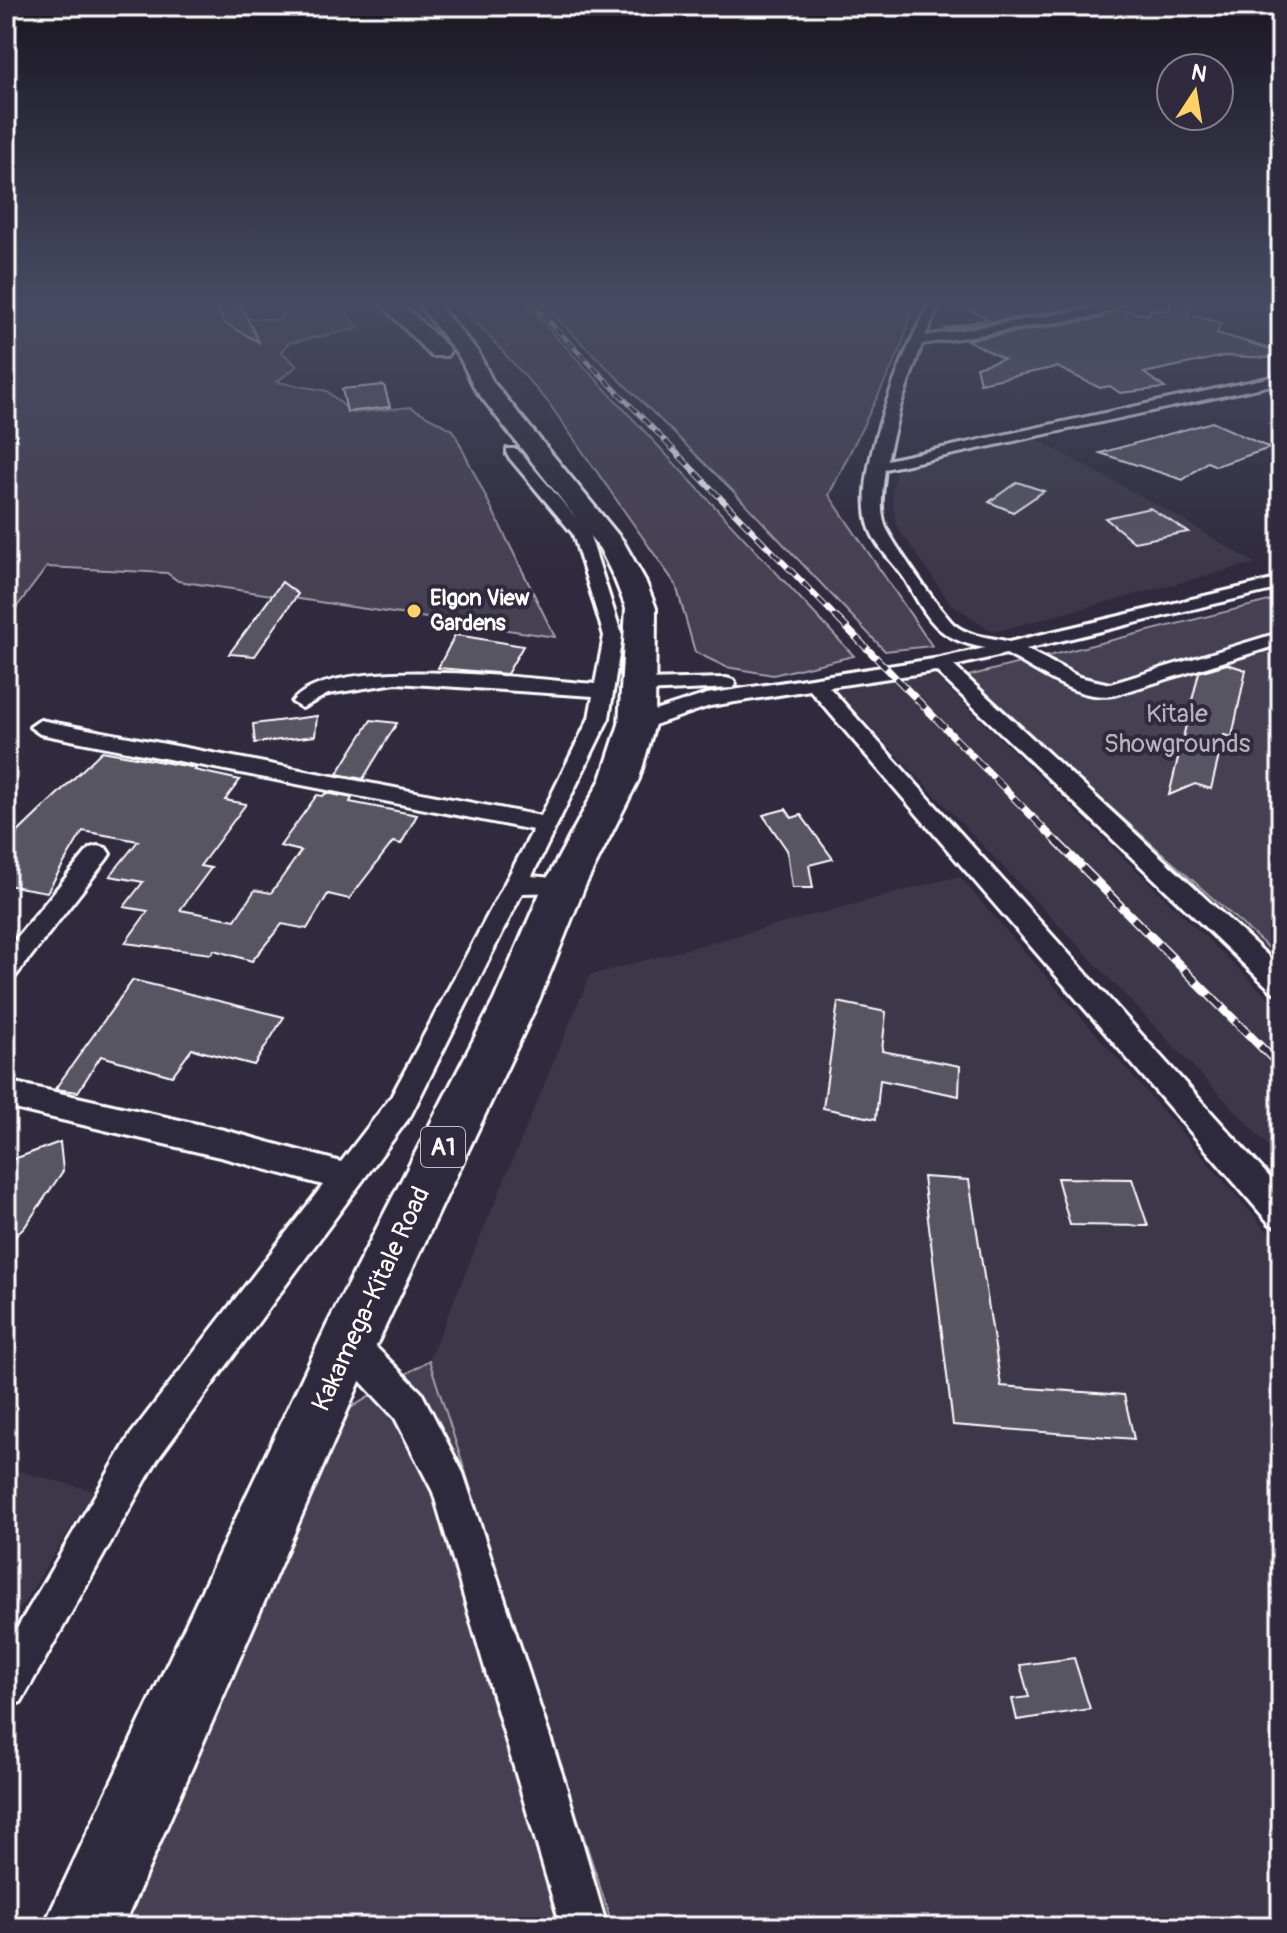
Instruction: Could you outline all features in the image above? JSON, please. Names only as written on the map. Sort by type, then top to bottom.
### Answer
[{"type":"highway","name":"Kakamega-Kitale Road","points":[[83,1927],[348,1343],[516,1000],[564,886],[620,779],[627,700],[641,608],[613,547],[490,392]]},
{"type":"street","points":[[899,392],[878,466],[875,518],[888,546],[928,607],[957,634],[1009,648],[1082,686],[1111,690],[1281,638]]},
{"type":"street","points":[[878,466],[1220,392]]},
{"type":"street","points":[[512,452],[581,533],[613,636],[627,700]]},
{"type":"street","points":[[302,702],[322,689],[396,677],[627,700],[707,700],[940,664],[1281,583]]},
{"type":"street","points":[[940,664],[1281,984]]},
{"type":"street","points":[[6,1687],[144,1447],[401,1106],[599,718],[627,700],[716,684],[773,688]]},
{"type":"street","points":[[815,684],[1281,1213]]},
{"type":"street","points":[[40,727],[547,825]]},
{"type":"street","points":[[6,970],[98,854]]},
{"type":"street","points":[[515,884],[564,886]]},
{"type":"street","points":[[6,1094],[224,1144],[348,1178]]},
{"type":"street","points":[[348,1343],[408,1405],[450,1486],[543,1783],[584,1927]]},
{"type":"shaded area","points":[[1036,439],[1161,507],[1255,563],[993,632],[950,603],[896,525],[892,491],[897,469]]},
{"type":"shaded area","points":[[932,673],[1281,1010],[1281,1159],[835,690]]},
{"type":"shaded area","points":[[959,876],[1281,1247],[1281,1927],[613,1927],[429,1360],[590,975]]},
{"type":"shaded area","points":[[6,1468],[94,1491],[6,1631]]},
{"type":"green space","points":[[6,392],[328,392],[352,413],[411,407],[453,430],[555,637],[178,581],[167,573],[47,567],[6,621]]},
{"type":"green space","points":[[539,392],[608,392],[854,656],[773,675],[726,667],[695,652],[676,585]]},
{"type":"green space","points":[[632,392],[880,392],[829,495],[932,646],[885,651],[733,491]]},
{"type":"green space","name":"Kitale Showgrounds","points":[[1281,598],[1281,959],[964,677]]},
{"type":"green space","points":[[429,1360],[613,1927],[126,1927],[336,1417]]},
{"type":"building","points":[[343,392],[386,392],[390,407],[347,412]]},
{"type":"building","points":[[1212,422],[1270,448],[1216,466],[1207,462],[1183,480],[1100,453]]},
{"type":"building","points":[[1017,482],[1044,491],[1013,512],[989,502]]},
{"type":"building","points":[[1150,508],[1188,532],[1134,542],[1105,518]]},
{"type":"building","points":[[282,582],[298,594],[255,656],[229,654]]},
{"type":"building","points":[[455,635],[523,646],[507,674],[438,668]]},
{"type":"building","points":[[1227,664],[1246,670],[1232,737],[1224,735],[1211,789],[1195,784],[1169,795],[1199,672]]},
{"type":"building","points":[[317,716],[315,736],[255,743],[253,724]]},
{"type":"building","points":[[371,720],[397,723],[363,779],[337,774]]},
{"type":"building","points":[[102,751],[196,768],[194,770],[240,780],[225,800],[246,804],[200,866],[211,868],[180,910],[235,920],[255,890],[271,893],[301,851],[280,846],[317,795],[326,793],[352,798],[350,802],[417,815],[401,844],[393,842],[349,899],[328,894],[307,929],[282,924],[252,961],[214,950],[211,954],[125,943],[148,911],[124,907],[143,882],[110,876],[138,841],[83,831],[47,892],[6,885],[6,847],[11,839]]},
{"type":"building","points":[[786,809],[792,818],[801,815],[833,859],[809,865],[813,888],[792,888],[787,850],[763,815]]},
{"type":"building","points":[[133,980],[284,1017],[254,1065],[192,1049],[172,1076],[101,1056],[78,1092],[55,1089]]},
{"type":"building","points":[[838,1002],[886,1012],[882,1051],[960,1066],[959,1096],[880,1080],[876,1119],[823,1108]]},
{"type":"building","points":[[60,1142],[63,1171],[24,1228],[6,1244],[6,1162]]},
{"type":"building","points":[[923,1177],[969,1180],[1001,1386],[1124,1395],[1134,1439],[953,1425]]},
{"type":"building","points":[[1057,1178],[1132,1179],[1148,1226],[1070,1225]]},
{"type":"building","points":[[1074,1658],[1090,1709],[1017,1720],[1012,1699],[1029,1697],[1020,1665]]},
{"type":"railway","points":[[618,392],[667,443]]},
{"type":"railway","points":[[665,441],[839,620]]},
{"type":"railway","points":[[837,618],[1059,844]]},
{"type":"railway","points":[[1057,842],[1281,1067]]},
{"type":"place","name":"Elgon View Gardens","points":[[414,611]]}]
